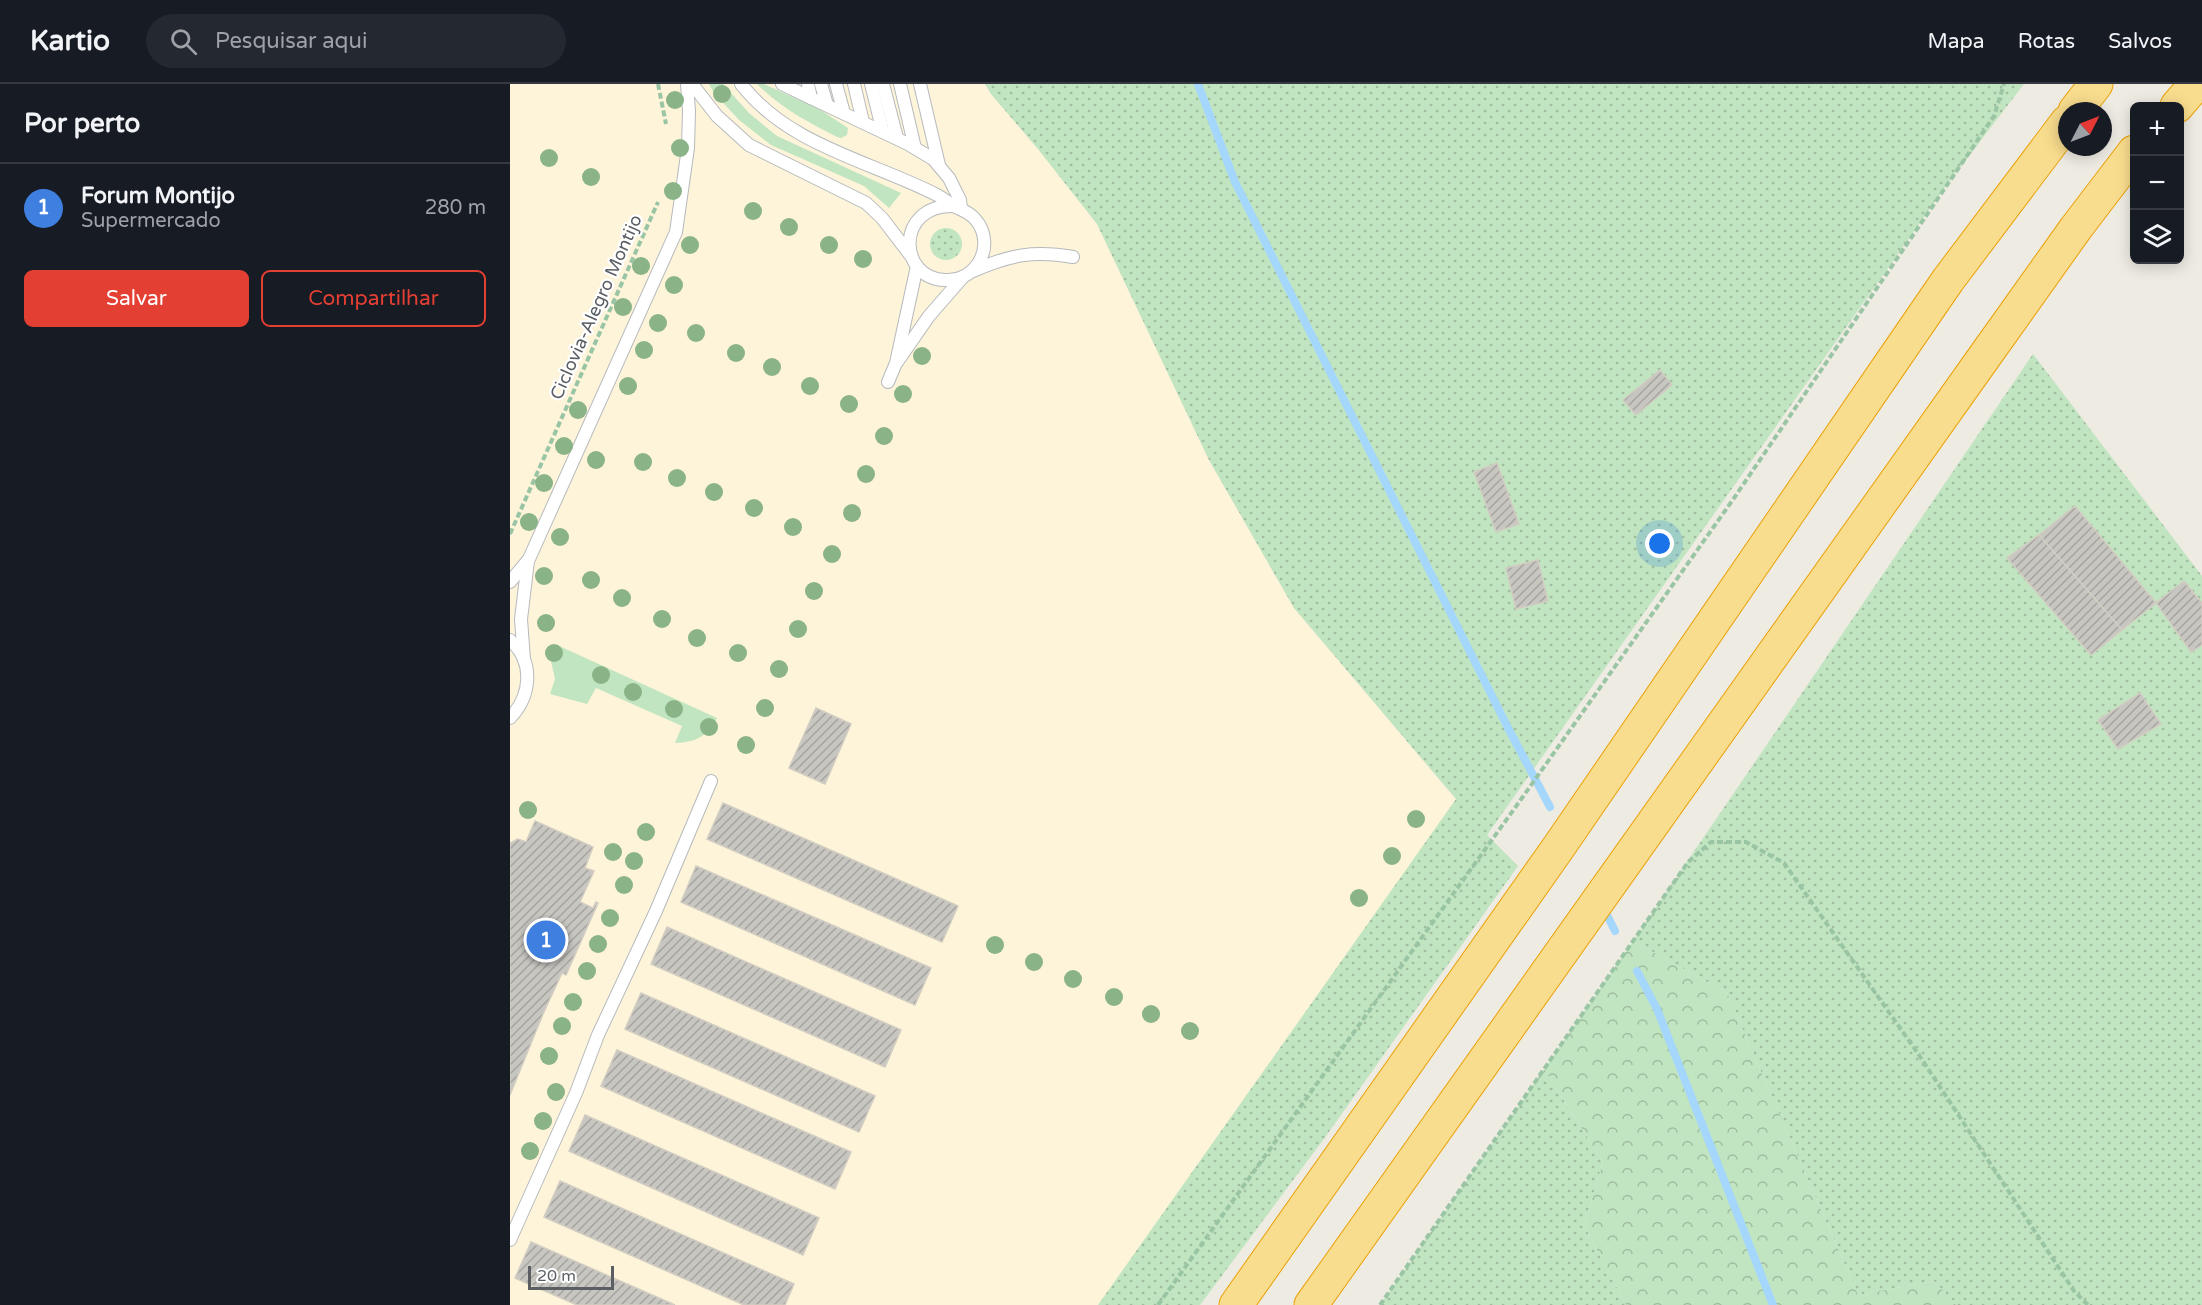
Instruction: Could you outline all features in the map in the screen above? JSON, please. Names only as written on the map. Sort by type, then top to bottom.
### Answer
[{"type":"highway","points":[[2082,102],[2096,84]]},
{"type":"highway","points":[[2173,102],[2187,84]]},
{"type":"highway","points":[[2180,102],[2196,84]]},
{"type":"highway","points":[[1236,1305],[1551,857],[1948,280],[2058,134]]},
{"type":"highway","points":[[1311,1305],[2076,228],[2131,156]]},
{"type":"highway","points":[[2076,228],[2130,163]]},
{"type":"lane","points":[[510,582],[528,559],[676,232],[688,148],[687,84]]},
{"type":"lane","points":[[692,84],[717,116],[749,145],[866,203],[882,218],[914,261],[933,278],[954,280],[996,260],[1013,256],[1047,253],[1073,257]]},
{"type":"lane","points":[[741,84],[766,111],[794,131],[938,195],[975,218],[984,235],[982,255],[968,274],[929,316],[896,363],[888,382]]},
{"type":"lane","points":[[808,84],[811,98]]},
{"type":"lane","points":[[821,84],[827,105]]},
{"type":"lane","points":[[836,84],[844,113]]},
{"type":"lane","points":[[854,84],[863,122]]},
{"type":"lane","points":[[871,84],[883,132]]},
{"type":"lane","points":[[883,84],[897,138]]},
{"type":"lane","points":[[900,84],[915,148]]},
{"type":"lane","points":[[920,84],[939,166]]},
{"type":"lane","points":[[787,86],[915,148],[939,166],[957,192],[957,207]]},
{"type":"lane","points":[[896,363],[914,261],[909,248],[909,237],[917,219],[933,208],[957,207]]},
{"type":"lane","points":[[510,718],[519,708],[526,693],[528,676],[521,619],[528,559]]},
{"type":"lane","points":[[510,640],[525,660]]},
{"type":"lane","points":[[510,1240],[711,781]]},
{"type":"path","points":[[657,84],[667,130]]},
{"type":"path","points":[[1158,1305],[1732,501],[1994,116],[2004,84]]},
{"type":"path","name":"Ciclovia-Alegro Montijo","points":[[510,534],[661,195]]},
{"type":"path","points":[[1380,1305],[1688,862],[1711,842],[1746,842],[1784,863],[1919,1055],[2074,1291],[2088,1305]]},
{"type":"shaded area","points":[[510,84],[985,84],[1097,224],[1209,460],[1294,608],[1487,836],[1152,1305],[510,1305]]},
{"type":"green space","points":[[709,84],[723,84],[749,113],[777,136],[901,193],[889,208],[864,186],[771,145],[739,120],[714,93]]},
{"type":"green space","points":[[757,84],[764,84],[819,109],[848,128],[847,135],[837,137],[805,120],[785,108]]},
{"type":"green space","points":[[985,84],[2024,84],[1946,186],[1487,835],[1518,866],[1326,1136],[1200,1305],[1098,1305],[1456,799],[1294,608],[1209,460],[1097,224]]},
{"type":"green space","points":[[946,228],[958,232],[962,244],[958,256],[946,260],[934,256],[930,244],[934,232]]},
{"type":"green space","points":[[2033,354],[2202,576],[2202,1305],[1956,1305],[1934,1281],[1858,1295],[1727,993],[1633,941]]},
{"type":"green space","points":[[557,645],[717,718],[700,737],[675,743],[682,726],[596,688],[587,704],[550,694],[555,679],[550,657]]},
{"type":"green space","points":[[1633,941],[1727,993],[1858,1295],[1934,1281],[1956,1305],[1626,1305],[1584,1225],[1603,1162],[1544,1069]]},
{"type":"green space","points":[[1544,1069],[1603,1162],[1584,1225],[1626,1305],[1380,1305]]},
{"type":"building","points":[[1660,370],[1672,385],[1636,415],[1623,400]]},
{"type":"building","points":[[1497,463],[1519,524],[1496,532],[1474,472]]},
{"type":"building","points":[[2075,506],[2156,603],[2122,630],[2039,535]]},
{"type":"building","points":[[2039,535],[2122,630],[2091,655],[2007,558]]},
{"type":"building","points":[[1538,560],[1548,601],[1516,609],[1506,568]]},
{"type":"building","points":[[2184,581],[2202,603],[2202,645],[2191,652],[2156,603]]},
{"type":"building","points":[[2140,693],[2161,724],[2118,749],[2098,720]]},
{"type":"building","points":[[816,708],[851,724],[825,784],[789,768]]},
{"type":"building","points":[[723,803],[958,906],[942,942],[707,839]]},
{"type":"building","points":[[535,821],[593,847],[585,868],[594,871],[580,902],[593,908],[596,902],[598,903],[566,975],[562,973],[543,1014],[510,1095],[510,843],[518,839],[526,842]]},
{"type":"building","points":[[696,866],[931,968],[915,1005],[681,902]]},
{"type":"building","points":[[667,927],[901,1030],[885,1067],[651,964]]},
{"type":"building","points":[[641,993],[875,1096],[859,1132],[625,1029]]},
{"type":"building","points":[[617,1050],[851,1152],[835,1189],[601,1086]]},
{"type":"building","points":[[585,1115],[819,1218],[803,1255],[569,1151]]},
{"type":"building","points":[[560,1181],[794,1284],[785,1305],[744,1305],[544,1217]]},
{"type":"building","points":[[531,1242],[675,1305],[577,1305],[515,1278]]},
{"type":"waterway","points":[[1198,84],[1235,182],[1507,726],[1550,807]]},
{"type":"waterway","points":[[1604,909],[1615,931]]},
{"type":"waterway","points":[[1637,971],[1657,1009],[1773,1305]]},
{"type":"place","name":"Forum Montijo","points":[[546,940]]}]
